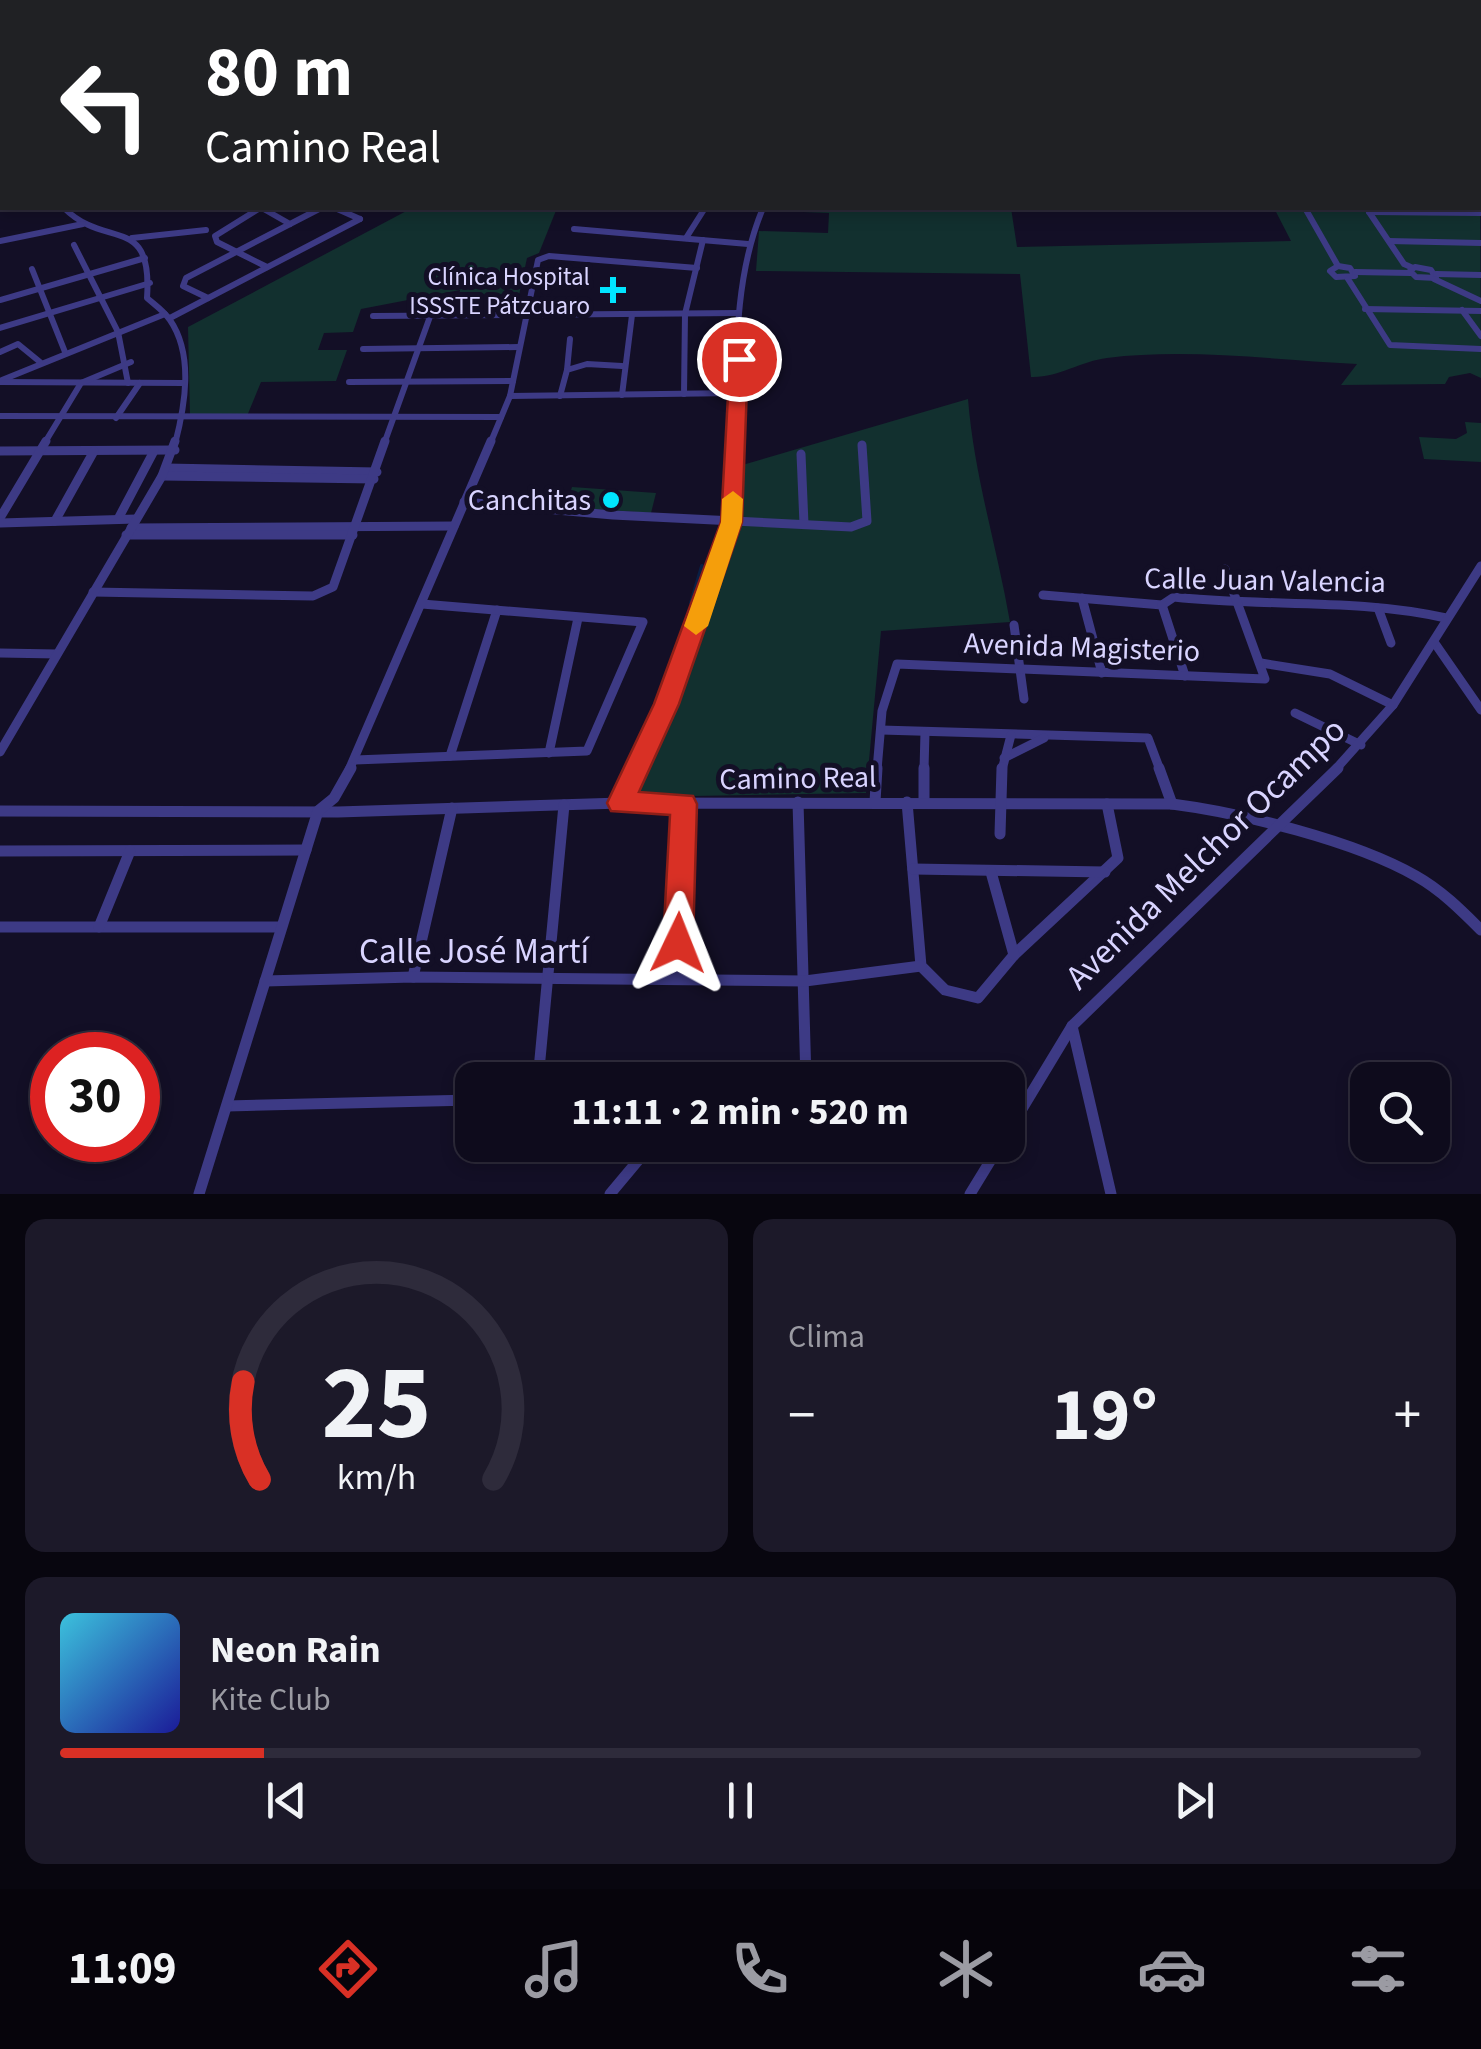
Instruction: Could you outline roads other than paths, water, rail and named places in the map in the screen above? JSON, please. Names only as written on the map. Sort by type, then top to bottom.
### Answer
[{"type":"street","points":[[65,210],[71,218],[132,238],[206,230]]},
{"type":"street","points":[[257,210],[215,236],[217,242],[267,267]]},
{"type":"street","points":[[265,210],[290,224]]},
{"type":"street","points":[[208,298],[183,286],[186,278],[202,266],[316,210]]},
{"type":"street","points":[[0,382],[40,362],[208,298],[360,220],[339,210]]},
{"type":"street","points":[[686,238],[703,210]]},
{"type":"street","points":[[621,803],[666,704],[732,522],[739,313],[748,244],[761,210]]},
{"type":"street","points":[[1306,210],[1338,266]]},
{"type":"street","points":[[1368,210],[1481,213]]},
{"type":"street","points":[[1368,210],[1412,270]]},
{"type":"street","points":[[0,241],[86,224]]},
{"type":"street","points":[[574,229],[748,244]]},
{"type":"street","points":[[0,752],[175,450],[182,420],[182,342],[168,316],[147,298],[150,283],[146,258],[132,238]]},
{"type":"street","points":[[684,394],[684,314],[702,240]]},
{"type":"street","points":[[1389,242],[1481,243]]},
{"type":"street","points":[[74,246],[104,297],[131,362],[128,383]]},
{"type":"street","points":[[199,1194],[266,982],[279,927],[318,812],[334,798],[356,760],[510,396],[538,260],[542,257],[697,268]]},
{"type":"street","points":[[0,300],[146,258]]},
{"type":"street","points":[[1355,272],[1354,278],[1348,279],[1331,273],[1332,267],[1338,266],[1355,272],[1427,268],[1481,301]]},
{"type":"street","points":[[32,269],[65,352]]},
{"type":"street","points":[[1435,276],[1481,275]]},
{"type":"street","points":[[1348,279],[1385,342],[1395,347],[1481,348]]},
{"type":"street","points":[[0,328],[150,283]]},
{"type":"street","points":[[93,592],[312,596],[328,592],[376,476],[436,300]]},
{"type":"street","points":[[1365,308],[1481,310]]},
{"type":"street","points":[[1462,310],[1481,336]]},
{"type":"street","points":[[373,316],[739,313]]},
{"type":"street","points":[[622,395],[622,366],[632,314]]},
{"type":"street","points":[[560,396],[570,339]]},
{"type":"street","points":[[0,352],[18,344],[40,362]]},
{"type":"street","points":[[363,350],[518,347]]},
{"type":"street","points":[[0,520],[81,383],[131,362]]},
{"type":"street","points":[[567,370],[587,364],[622,366]]},
{"type":"street","points":[[349,382],[512,381]]},
{"type":"street","points":[[0,382],[183,383]]},
{"type":"street","points":[[116,418],[140,383]]},
{"type":"street","points":[[510,396],[737,393]]},
{"type":"street","points":[[0,416],[182,420],[501,417]]},
{"type":"street","points":[[464,502],[851,527],[867,521],[862,445]]},
{"type":"street","points":[[118,518],[154,450]]},
{"type":"street","points":[[0,451],[175,450]]},
{"type":"street","points":[[55,520],[94,451]]},
{"type":"street","points":[[801,454],[804,524]]},
{"type":"street","points":[[164,472],[376,476]]},
{"type":"street","points":[[0,520],[118,518],[131,527],[241,532],[354,532],[454,526]]},
{"type":"street","name":"Avenida Melchor Ocampo","points":[[1025,1104],[1072,1026],[1361,745],[1393,705],[1481,566]]},
{"type":"street","points":[[1225,569],[1260,663],[1324,669],[1349,678],[1393,705]]},
{"type":"street","name":"Calle Juan Valencia","points":[[1043,595],[1162,605],[1174,597],[1237,604],[1378,608],[1427,612],[1446,618]]},
{"type":"street","points":[[1082,598],[1102,674]]},
{"type":"street","points":[[356,760],[587,751],[643,622],[422,604]]},
{"type":"street","points":[[1162,605],[1185,676]]},
{"type":"street","points":[[1378,608],[1392,643]]},
{"type":"street","points":[[450,756],[497,610]]},
{"type":"street","points":[[549,752],[578,618]]},
{"type":"street","points":[[1014,625],[1024,699]]},
{"type":"street","points":[[1434,642],[1481,710]]},
{"type":"street","points":[[0,654],[57,654]]},
{"type":"street","name":"Avenida Magisterio","points":[[881,730],[890,674],[897,664],[1265,679],[1260,663]]},
{"type":"street","points":[[1295,713],[1361,745]]},
{"type":"street","points":[[875,802],[881,730],[1148,738],[1172,804]]},
{"type":"street","points":[[924,802],[925,732]]},
{"type":"street","points":[[1000,834],[1002,760],[1011,736]]},
{"type":"street","points":[[1002,760],[1023,746],[1051,736]]},
{"type":"street","points":[[798,802],[806,1062]]},
{"type":"street","points":[[907,802],[922,966],[929,980],[958,997],[978,998],[1014,955],[1118,858],[1108,804]]},
{"type":"street","name":"Camino Real","points":[[0,812],[318,812],[621,803],[1172,804],[1226,811],[1379,858],[1450,899],[1479,927]]},
{"type":"street","points":[[676,978],[684,804]]},
{"type":"street","points":[[539,1062],[564,805]]},
{"type":"street","points":[[413,977],[452,808]]},
{"type":"street","points":[[0,851],[306,850]]},
{"type":"street","points":[[99,927],[130,851]]},
{"type":"street","points":[[913,869],[1105,872]]},
{"type":"street","points":[[991,872],[1014,955]]},
{"type":"street","points":[[0,927],[279,927]]},
{"type":"street","name":"Calle José Martí","points":[[266,982],[413,977],[805,981],[922,966]]},
{"type":"street","points":[[1072,1026],[1107,1190]]},
{"type":"street","points":[[226,1106],[455,1100]]},
{"type":"street","points":[[610,1194],[637,1162]]},
{"type":"street","points":[[970,1194],[990,1162]]},
{"type":"waterway","points":[[691,603],[702,566]]},
{"type":"place","name":"Clínica Hospital ISSSTE Pátzcuaro","points":[[613,290]]},
{"type":"place","name":"Canchitas","points":[[611,500]]}]
